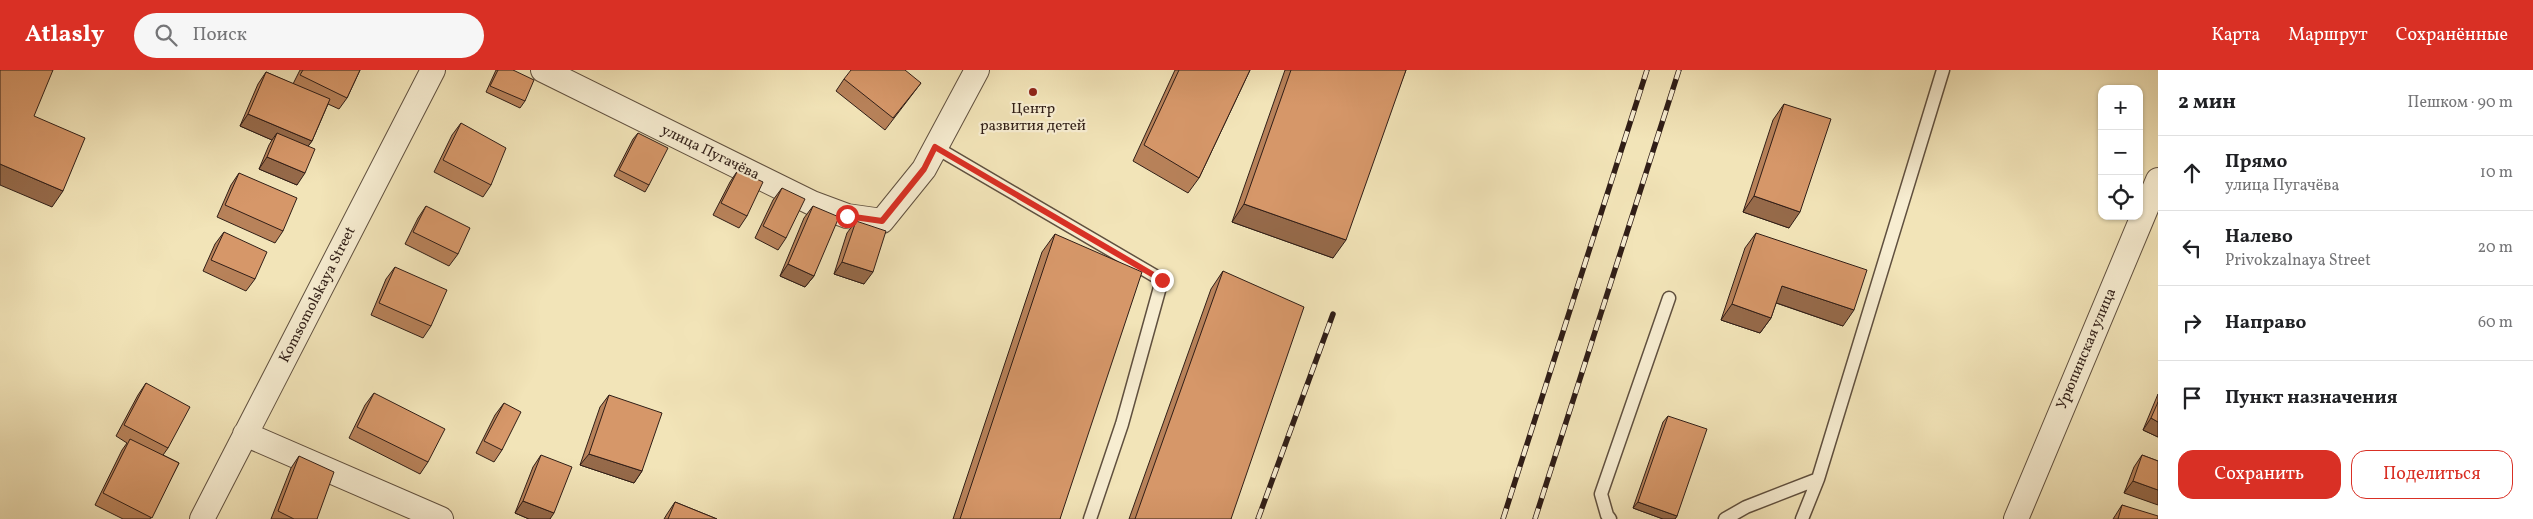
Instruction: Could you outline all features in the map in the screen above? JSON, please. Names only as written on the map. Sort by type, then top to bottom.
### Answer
[{"type":"street","name":"Komsomolskaya Street","points":[[202,519],[432,70]]},
{"type":"street","name":"улица Пугачёва","points":[[543,70],[812,203],[847,216],[882,221],[924,169],[935,147]]},
{"type":"street","points":[[935,147],[977,70]]},
{"type":"street","name":"Урюпинская улица","points":[[2016,519],[2158,180]]},
{"type":"street","points":[[245,434],[441,519]]},
{"type":"lane","points":[[1802,519],[1818,479],[1943,70]]},
{"type":"lane","points":[[935,147],[1162,280],[1122,424],[1090,519]]},
{"type":"lane","points":[[1610,519],[1601,494],[1669,298]]},
{"type":"lane","points":[[1725,519],[1746,507],[1818,479]]},
{"type":"building","points":[[0,70],[53,70],[34,116],[85,138],[63,191],[0,164]]},
{"type":"building","points":[[303,70],[360,70],[347,98],[300,75]]},
{"type":"building","points":[[498,70],[513,70],[534,80],[525,101],[490,86]]},
{"type":"building","points":[[851,70],[905,70],[921,83],[893,118],[844,79]]},
{"type":"building","points":[[1179,70],[1250,70],[1199,178],[1144,145]]},
{"type":"building","points":[[1291,70],[1406,70],[1346,240],[1244,204]]},
{"type":"building","points":[[266,72],[330,99],[312,141],[248,114]]},
{"type":"building","points":[[1784,104],[1831,119],[1800,212],[1754,196]]},
{"type":"building","points":[[461,123],[506,148],[491,185],[443,160]]},
{"type":"building","points":[[277,133],[315,149],[305,173],[267,157]]},
{"type":"building","points":[[638,133],[668,148],[649,185],[619,170]]},
{"type":"building","points":[[738,170],[763,182],[747,216],[721,203]]},
{"type":"building","points":[[239,173],[297,198],[283,231],[225,205]]},
{"type":"building","points":[[782,188],[805,199],[786,238],[763,226]]},
{"type":"building","points":[[426,206],[470,228],[458,254],[413,232]]},
{"type":"building","points":[[813,206],[839,217],[814,276],[788,264]]},
{"type":"building","points":[[856,221],[886,231],[873,272],[842,262]]},
{"type":"building","points":[[224,232],[267,252],[255,279],[211,260]]},
{"type":"building","points":[[1756,233],[1867,270],[1854,310],[1782,286],[1771,318],[1732,304]]},
{"type":"building","points":[[1055,234],[1142,272],[1060,519],[960,519]]},
{"type":"building","points":[[395,267],[447,290],[431,326],[379,303]]},
{"type":"building","points":[[1223,271],[1304,307],[1231,519],[1135,519]]},
{"type":"building","points":[[146,383],[190,407],[168,448],[124,425]]},
{"type":"building","points":[[374,393],[445,429],[428,462],[357,427]]},
{"type":"building","points":[[609,395],[662,413],[642,471],[589,454]]},
{"type":"building","points":[[2158,402],[2158,422],[2151,418]]},
{"type":"building","points":[[504,403],[521,412],[502,450],[484,441]]},
{"type":"building","points":[[1668,416],[1707,429],[1677,516],[1638,502]]},
{"type":"building","points":[[130,439],[179,463],[152,518],[103,493]]},
{"type":"building","points":[[541,455],[572,467],[554,513],[523,501]]},
{"type":"building","points":[[2142,455],[2158,461],[2158,490],[2133,481]]},
{"type":"building","points":[[299,456],[334,472],[317,519],[294,519],[278,511]]},
{"type":"building","points":[[675,502],[717,519],[668,519]]},
{"type":"building","points":[[2122,505],[2158,516],[2158,519],[2118,519]]},
{"type":"railway","points":[[1503,519],[1647,70]]},
{"type":"railway","points":[[1535,519],[1679,70]]},
{"type":"railway","points":[[1258,519],[1333,314]]},
{"type":"place","name":"Центр развития детей","points":[[1033,92]]},
{"type":"route","points":[[847,216],[882,221],[924,169],[935,147],[1162,280]]}]
